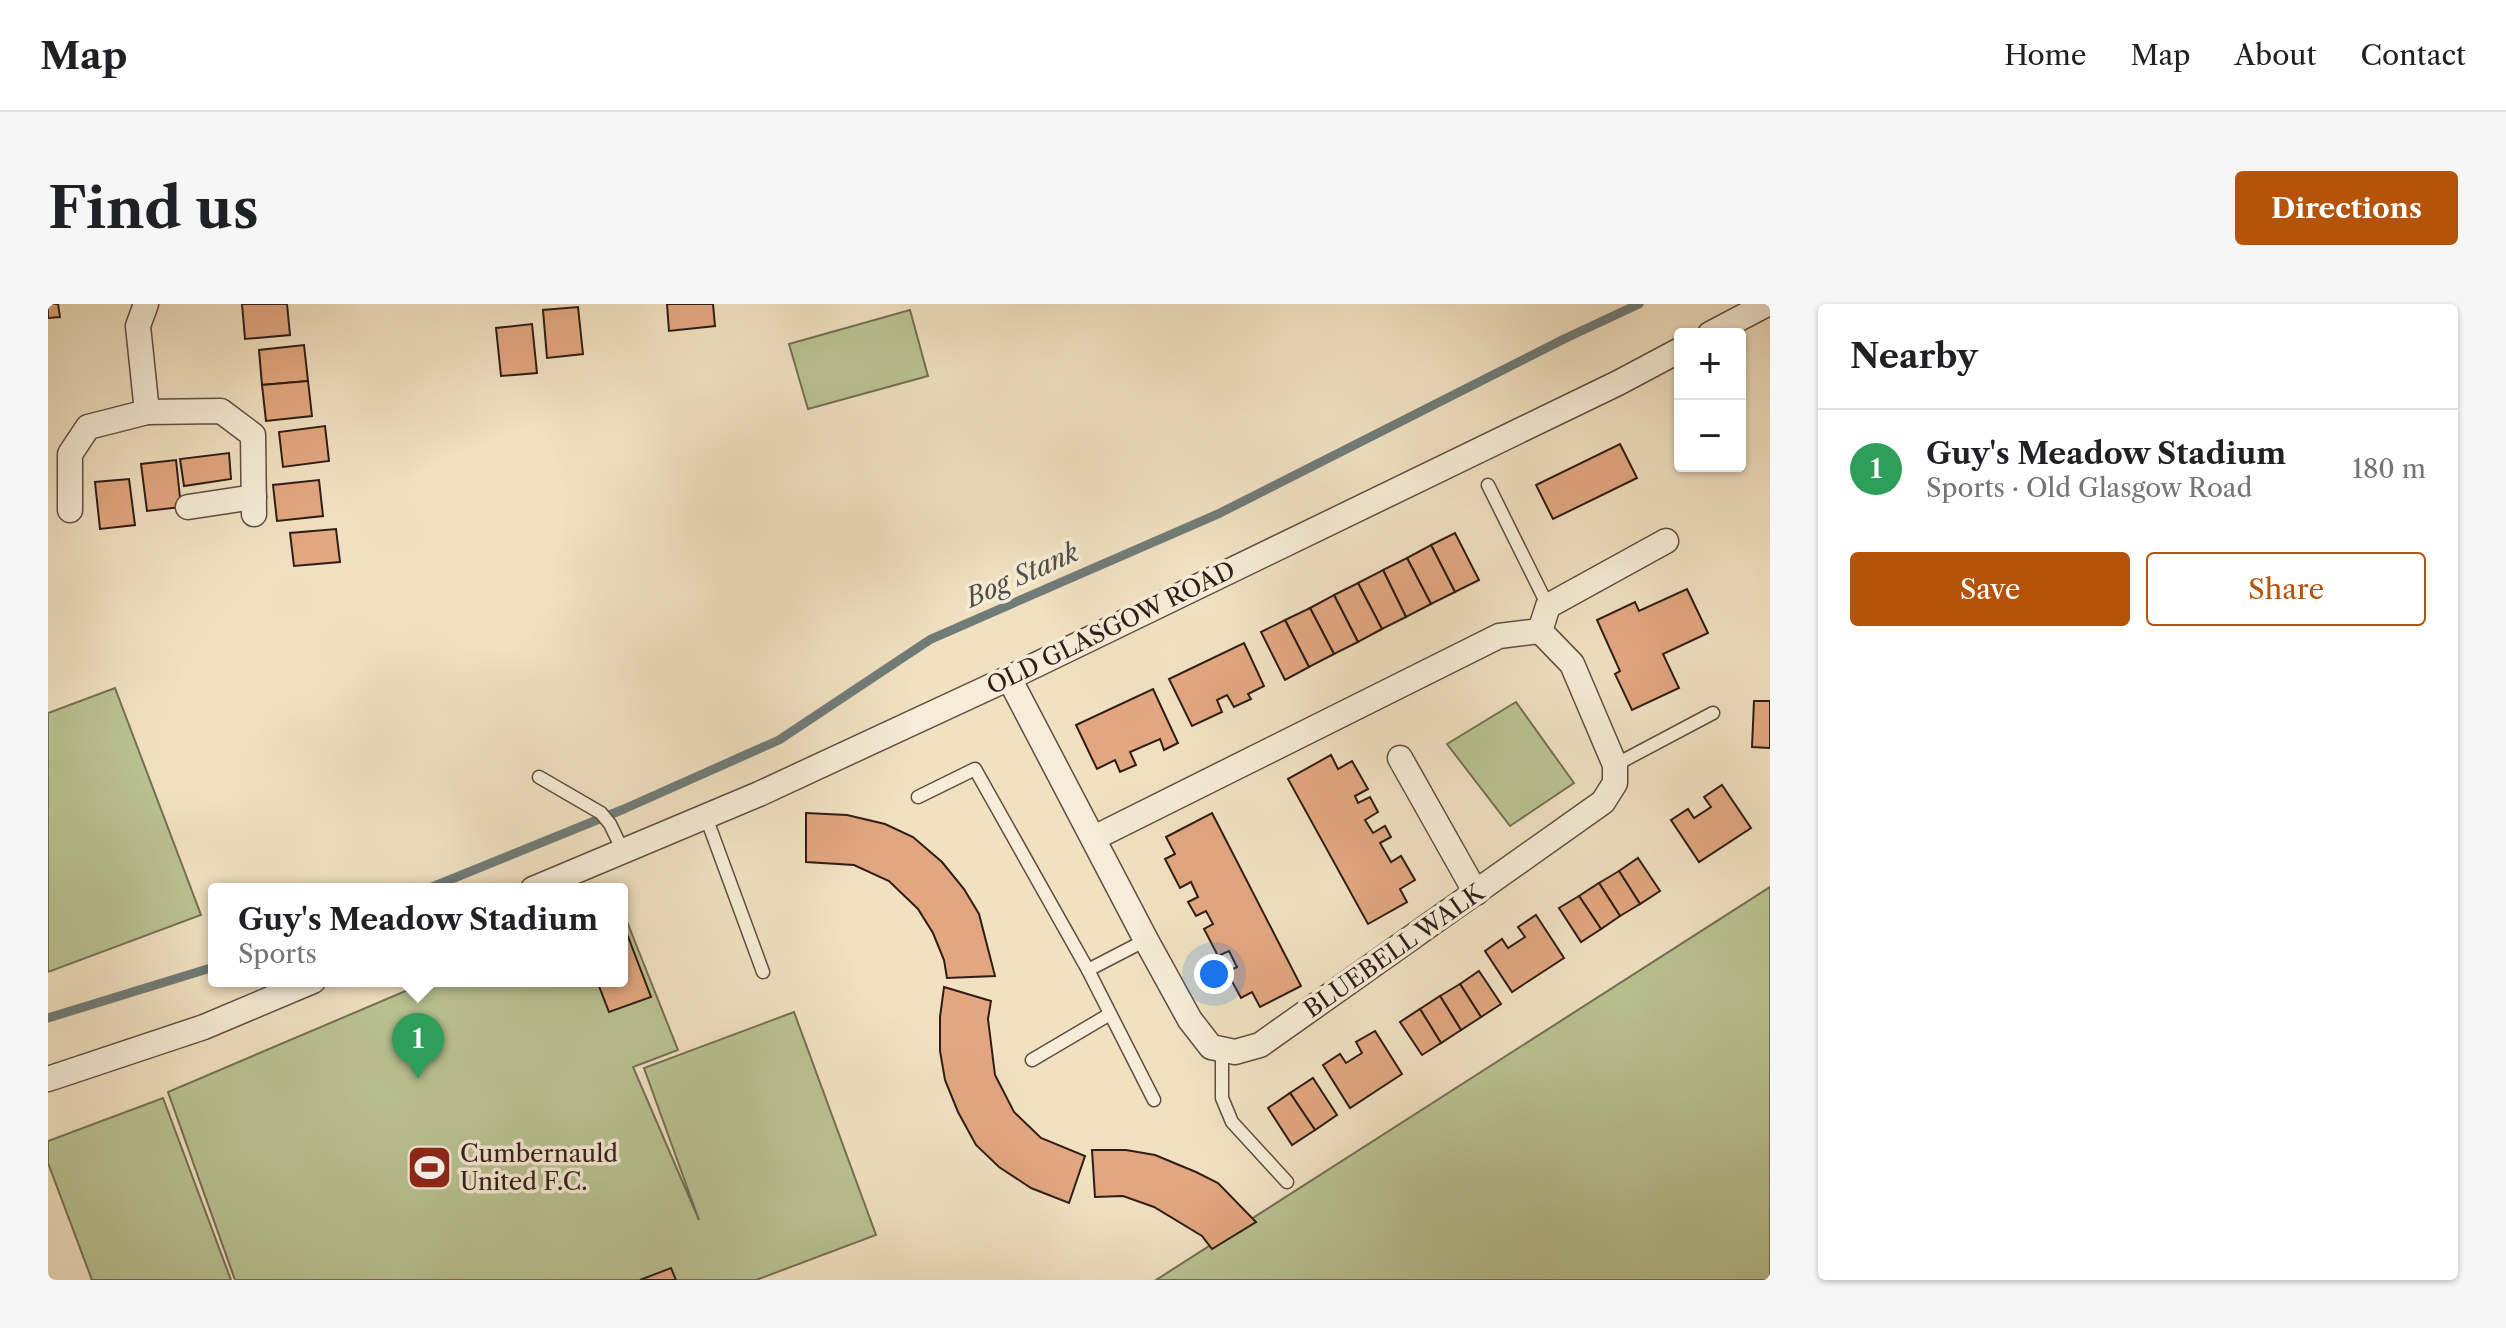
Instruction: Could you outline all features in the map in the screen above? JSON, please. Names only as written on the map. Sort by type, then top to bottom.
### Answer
[{"type":"street","points":[[146,304],[138,326],[147,412]]},
{"type":"street","points":[[1721,328],[1767,304]]},
{"type":"street","name":"OLD GLASGOW ROAD","points":[[547,883],[706,817],[1009,678],[1674,353]]},
{"type":"street","points":[[70,510],[70,454],[88,427],[147,412],[221,411],[253,435],[254,505],[188,507]]},
{"type":"street","points":[[1540,631],[1548,606],[1666,541]]},
{"type":"street","points":[[1094,838],[1499,636],[1540,631]]},
{"type":"street","points":[[1540,631],[1572,664],[1615,765]]},
{"type":"street","points":[[1009,678],[1190,1020],[1211,1047],[1222,1049]]},
{"type":"street","points":[[1400,758],[1476,893]]},
{"type":"street","name":"BLUEBELL WALK","points":[[1222,1049],[1235,1052],[1260,1045],[1603,802],[1615,783],[1615,765]]},
{"type":"street","points":[[48,1079],[204,1027],[299,987]]},
{"type":"lane","points":[[1488,485],[1548,606]]},
{"type":"lane","points":[[1615,765],[1713,713]]},
{"type":"lane","points":[[918,797],[975,769],[1088,970],[1154,1100]]},
{"type":"lane","points":[[539,777],[601,813],[623,851]]},
{"type":"lane","points":[[706,817],[763,972]]},
{"type":"lane","points":[[1088,970],[1146,940]]},
{"type":"lane","points":[[1032,1060],[1110,1014]]},
{"type":"lane","points":[[1222,1049],[1222,1098],[1232,1122],[1287,1182]]},
{"type":"green space","points":[[910,310],[928,376],[808,409],[789,344]]},
{"type":"green space","points":[[115,688],[201,915],[48,972],[48,713]]},
{"type":"green space","points":[[1516,702],[1574,783],[1510,826],[1447,744]]},
{"type":"green space","points":[[1770,887],[1770,1280],[1156,1280]]},
{"type":"green space","name":"Cumbernauld United F.C.","points":[[628,924],[678,1050],[633,1067],[699,1220],[644,1068],[794,1012],[876,1235],[756,1280],[235,1280],[168,1092],[415,987],[628,987]]},
{"type":"green space","points":[[163,1098],[231,1280],[92,1280],[48,1163],[48,1141]]},
{"type":"building","points":[[48,304],[58,304],[60,317],[48,318]]},
{"type":"building","points":[[242,304],[287,304],[290,335],[245,339]]},
{"type":"building","points":[[667,304],[713,304],[715,326],[669,331]]},
{"type":"building","points":[[578,307],[583,354],[547,358],[543,310]]},
{"type":"building","points":[[532,324],[537,373],[501,376],[496,328]]},
{"type":"building","points":[[304,345],[308,381],[262,385],[259,350]]},
{"type":"building","points":[[308,381],[312,416],[266,421],[262,385]]},
{"type":"building","points":[[325,426],[329,461],[283,467],[279,432]]},
{"type":"building","points":[[1620,444],[1637,478],[1553,519],[1536,485]]},
{"type":"building","points":[[229,453],[231,479],[184,486],[180,459]]},
{"type":"building","points":[[176,460],[181,507],[147,511],[141,464]]},
{"type":"building","points":[[129,479],[135,525],[100,529],[95,482]]},
{"type":"building","points":[[319,480],[323,516],[277,521],[273,485]]},
{"type":"building","points":[[336,529],[340,562],[294,566],[290,533]]},
{"type":"building","points":[[1455,533],[1479,580],[1455,592],[1431,545]]},
{"type":"building","points":[[1431,545],[1455,592],[1431,604],[1407,558]]},
{"type":"building","points":[[1407,558],[1431,604],[1406,617],[1383,570]]},
{"type":"building","points":[[1383,570],[1406,617],[1382,629],[1358,583]]},
{"type":"building","points":[[1358,583],[1382,629],[1358,642],[1334,595]]},
{"type":"building","points":[[1687,589],[1708,633],[1663,654],[1679,688],[1632,710],[1615,674],[1620,671],[1597,620],[1635,602],[1639,611]]},
{"type":"building","points":[[1334,595],[1358,642],[1334,654],[1310,608]]},
{"type":"building","points":[[1310,608],[1334,654],[1309,667],[1285,620]]},
{"type":"building","points":[[1285,620],[1309,667],[1285,680],[1261,632]]},
{"type":"building","points":[[1244,643],[1264,686],[1248,694],[1251,699],[1234,707],[1227,695],[1217,700],[1222,712],[1192,726],[1169,679]]},
{"type":"building","points":[[1153,689],[1178,743],[1164,750],[1160,739],[1130,752],[1136,765],[1120,772],[1115,760],[1097,769],[1076,725]]},
{"type":"building","points":[[1754,701],[1770,701],[1770,748],[1752,747]]},
{"type":"building","points":[[1331,755],[1338,769],[1352,761],[1368,789],[1355,796],[1358,803],[1370,797],[1378,812],[1365,820],[1373,833],[1385,826],[1391,837],[1380,843],[1391,862],[1401,856],[1415,880],[1400,889],[1407,902],[1368,924],[1288,779]]},
{"type":"building","points":[[1722,785],[1751,828],[1699,862],[1671,820],[1688,809],[1694,818],[1711,807],[1704,797]]},
{"type":"building","points":[[806,813],[847,815],[885,824],[913,837],[942,862],[979,914],[995,976],[947,978],[944,960],[933,933],[918,909],[889,881],[854,865],[806,862]]},
{"type":"building","points":[[1212,813],[1301,986],[1260,1007],[1252,992],[1241,998],[1227,972],[1237,967],[1229,951],[1218,956],[1204,929],[1213,924],[1206,911],[1196,916],[1188,902],[1198,897],[1191,882],[1180,888],[1165,859],[1175,854],[1166,837]]},
{"type":"building","points":[[1638,858],[1660,891],[1640,904],[1619,871]]},
{"type":"building","points":[[1619,871],[1640,904],[1620,916],[1599,883]]},
{"type":"building","points":[[1599,883],[1620,916],[1601,929],[1579,896]]},
{"type":"building","points":[[1579,896],[1601,929],[1581,942],[1559,908]]},
{"type":"building","points":[[1536,915],[1564,958],[1512,992],[1485,951],[1502,939],[1508,948],[1525,937],[1518,927]]},
{"type":"building","points":[[628,937],[651,997],[609,1012],[599,987],[628,987]]},
{"type":"building","points":[[1479,971],[1501,1004],[1481,1017],[1460,984]]},
{"type":"building","points":[[1460,984],[1481,1017],[1461,1030],[1440,996]]},
{"type":"building","points":[[944,987],[991,1001],[988,1019],[995,1075],[1014,1112],[1041,1138],[1085,1156],[1069,1203],[1031,1188],[999,1167],[976,1145],[945,1080],[940,1051]]},
{"type":"building","points":[[1440,996],[1461,1030],[1441,1043],[1420,1009]]},
{"type":"building","points":[[1420,1009],[1441,1043],[1422,1055],[1400,1022]]},
{"type":"building","points":[[1375,1031],[1402,1074],[1350,1108],[1323,1065],[1340,1054],[1346,1063],[1362,1053],[1356,1042]]},
{"type":"building","points":[[1313,1078],[1337,1115],[1315,1130],[1290,1093]]},
{"type":"building","points":[[1290,1093],[1315,1130],[1292,1145],[1268,1108]]},
{"type":"building","points":[[1092,1150],[1126,1150],[1155,1155],[1196,1172],[1218,1183],[1256,1222],[1212,1249],[1202,1236],[1154,1207],[1123,1196],[1095,1197]]},
{"type":"building","points":[[671,1268],[676,1280],[640,1280]]},
{"type":"waterway","name":"Bog Stank","points":[[442,883],[624,809],[779,740],[931,639],[1220,513],[1639,304]]},
{"type":"waterway","name":"Bog Stank","points":[[48,1018],[208,969]]},
{"type":"place","name":"Guy's Meadow Stadium","points":[[418,1079]]},
{"type":"place","name":"Cumbernauld United F.C.","points":[[429,1168]]}]
